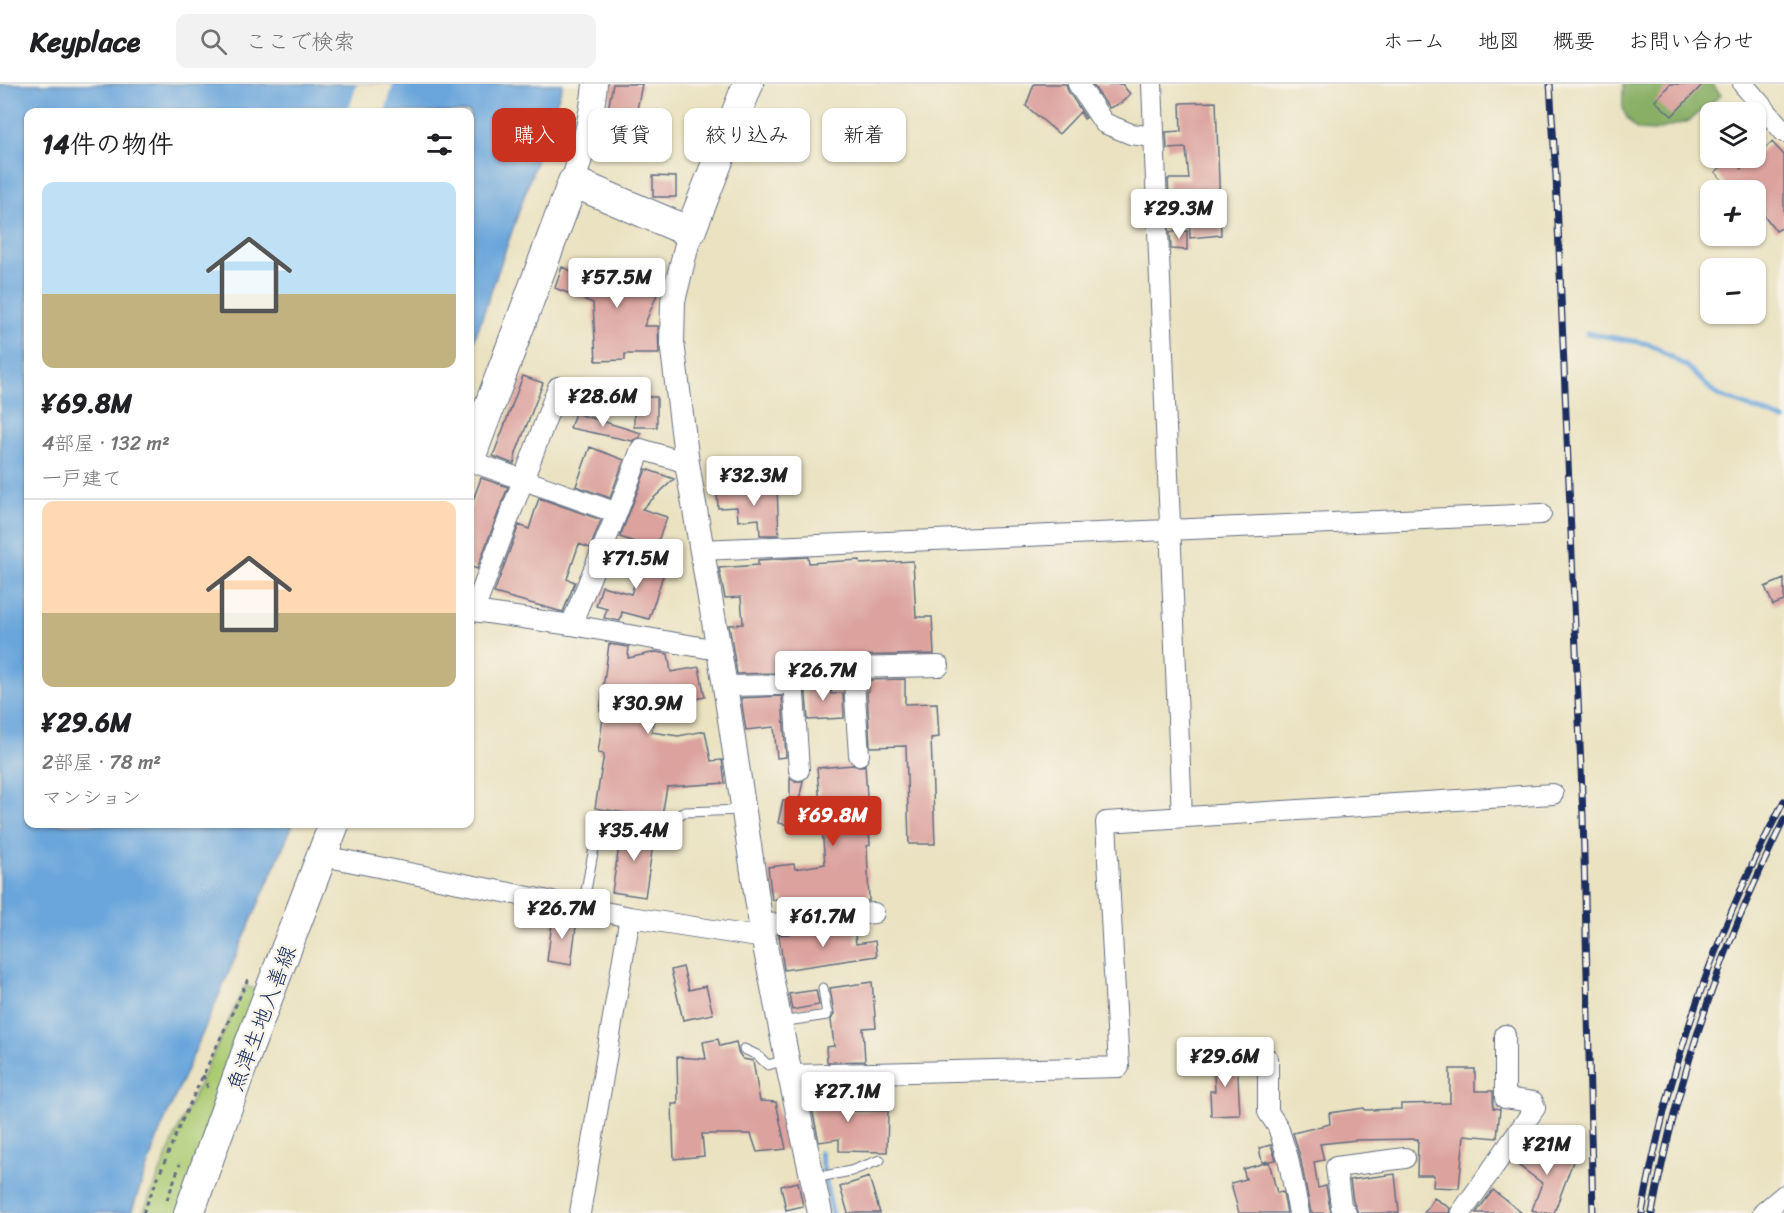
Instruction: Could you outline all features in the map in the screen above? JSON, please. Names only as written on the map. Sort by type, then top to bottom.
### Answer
[{"type":"main road","points":[[474,449],[573,182],[690,232],[748,84]]},
{"type":"main road","name":"魚津生地入善線","points":[[189,1213],[249,1046],[333,828]]},
{"type":"street","points":[[573,182],[584,145],[595,84]]},
{"type":"street","points":[[1078,84],[1104,123],[1131,134],[1153,137]]},
{"type":"street","points":[[1152,84],[1182,817]]},
{"type":"street","points":[[1743,84],[1784,132]]},
{"type":"street","points":[[690,232],[673,301],[672,342],[687,463],[725,686],[762,931],[820,1213]]},
{"type":"street","points":[[558,387],[474,611],[718,650]]},
{"type":"street","points":[[571,625],[641,449],[687,463]]},
{"type":"street","points":[[474,462],[617,513]]},
{"type":"street","points":[[701,550],[1541,514]]},
{"type":"street","points":[[725,686],[779,685],[804,669],[939,666]]},
{"type":"street","points":[[853,668],[859,755]]},
{"type":"street","points":[[793,678],[799,770]]},
{"type":"street","points":[[789,1067],[1119,1067],[1106,822],[1552,794]]},
{"type":"street","points":[[323,856],[630,917],[762,931],[874,913]]},
{"type":"street","points":[[580,1213],[630,917]]},
{"type":"street","points":[[1461,1213],[1535,1108],[1533,1102],[1505,1098],[1505,1035]]},
{"type":"street","points":[[1268,1059],[1268,1112],[1278,1127],[1288,1158],[1299,1213]]},
{"type":"street","points":[[1346,1213],[1341,1206],[1336,1167],[1405,1158]]},
{"type":"street","points":[[1763,1213],[1784,1195]]},
{"type":"lane","points":[[583,906],[600,816],[658,825],[685,812],[744,810]]},
{"type":"lane","points":[[780,1022],[827,1015],[824,988]]},
{"type":"lane","points":[[744,1049],[768,1065],[789,1067]]},
{"type":"lane","points":[[813,1178],[851,1171],[880,1160]]},
{"type":"path","points":[[143,1213],[180,1125],[249,976]]},
{"type":"green space","points":[[1624,84],[1712,84],[1721,95],[1712,102],[1700,102],[1700,112],[1689,121],[1654,131],[1637,130],[1625,114]]},
{"type":"green space","points":[[245,986],[269,994],[189,1213],[143,1213],[180,1125]]},
{"type":"water","points":[[0,84],[563,84],[555,108],[492,108],[492,162],[536,162],[474,340],[474,108],[24,108],[24,828],[291,828],[158,1136],[131,1213],[0,1213]]},
{"type":"pier","points":[[357,84],[393,84],[386,108],[349,108]]},
{"type":"building","points":[[613,84],[642,84],[637,108],[608,108]]},
{"type":"building","points":[[1034,84],[1066,84],[1068,91],[1086,118],[1084,119],[1080,112],[1059,134],[1026,106]]},
{"type":"building","points":[[1092,84],[1122,84],[1130,94],[1121,103],[1109,108]]},
{"type":"building","points":[[1670,84],[1703,84],[1672,116],[1655,101]]},
{"type":"building","points":[[1216,102],[1221,235],[1190,238],[1188,198],[1169,199],[1168,179],[1189,179],[1186,148],[1167,149],[1166,132],[1181,131],[1180,103]]},
{"type":"building","points":[[1772,142],[1784,155],[1784,227],[1776,231],[1766,218],[1766,180],[1722,180],[1715,172],[1720,168],[1766,168],[1766,147]]},
{"type":"building","points":[[653,176],[676,177],[676,197],[653,197]]},
{"type":"building","points":[[1187,231],[1187,250],[1171,249],[1170,232]]},
{"type":"building","points":[[594,261],[663,280],[644,326],[658,326],[659,354],[625,354],[625,360],[596,361],[593,303],[555,288],[562,267],[589,278]]},
{"type":"building","points":[[523,376],[543,383],[516,453],[514,464],[493,456]]},
{"type":"building","points":[[634,397],[657,397],[657,427],[634,427]]},
{"type":"building","points":[[575,413],[641,433],[640,437],[632,441],[570,428]]},
{"type":"building","points":[[590,447],[624,460],[610,498],[576,486]]},
{"type":"building","points":[[646,469],[674,479],[642,509],[667,517],[655,549],[620,537]]},
{"type":"building","points":[[481,478],[508,487],[477,569],[474,568],[474,498]]},
{"type":"building","points":[[777,488],[779,535],[760,535],[759,519],[738,521],[737,507],[718,508],[717,491]]},
{"type":"building","points":[[539,498],[601,520],[590,548],[579,544],[567,579],[575,582],[563,612],[494,593],[519,525],[529,529]]},
{"type":"building","points":[[646,549],[669,557],[649,619],[622,612],[620,621],[604,618],[607,609],[596,606],[602,586],[631,594]]},
{"type":"building","points":[[808,557],[809,563],[860,560],[861,564],[913,561],[916,617],[932,617],[934,654],[804,657],[794,659],[775,673],[737,674],[729,625],[743,624],[741,597],[725,598],[719,568],[758,565],[758,560]]},
{"type":"building","points":[[1784,579],[1784,601],[1773,605],[1765,587]]},
{"type":"building","points":[[609,644],[629,647],[628,658],[656,652],[668,654],[671,672],[699,667],[705,697],[655,708],[652,732],[678,736],[705,731],[711,761],[722,760],[725,783],[667,787],[662,816],[657,818],[595,808],[604,754],[598,753],[604,711],[600,711]]},
{"type":"building","points":[[905,679],[905,704],[937,703],[939,737],[931,738],[935,844],[909,844],[906,746],[870,747],[867,691],[869,691],[869,680]]},
{"type":"building","points":[[830,681],[831,694],[843,693],[844,718],[808,720],[805,683]]},
{"type":"building","points":[[782,696],[786,757],[777,758],[774,727],[746,730],[741,698]]},
{"type":"building","points":[[853,765],[859,767],[865,765],[870,845],[867,846],[869,901],[784,910],[783,898],[772,900],[768,867],[794,864],[795,869],[825,864],[817,768]]},
{"type":"building","points":[[790,778],[794,781],[803,781],[794,826],[778,823],[783,800],[790,802]]},
{"type":"building","points":[[622,826],[655,831],[645,897],[612,892]]},
{"type":"building","points":[[553,916],[577,919],[571,965],[547,961]]},
{"type":"building","points":[[854,927],[856,944],[875,941],[877,956],[784,970],[779,935]]},
{"type":"building","points":[[683,967],[689,990],[706,986],[713,1014],[683,1020],[671,970]]},
{"type":"building","points":[[872,982],[876,1027],[863,1028],[865,1061],[827,1062],[826,1047],[834,1046],[831,1020],[834,1014],[830,988]]},
{"type":"building","points":[[816,990],[819,1005],[792,1010],[789,994]]},
{"type":"building","points":[[718,1039],[720,1046],[736,1042],[738,1052],[743,1059],[753,1061],[760,1101],[776,1102],[786,1149],[757,1152],[751,1134],[702,1134],[704,1156],[674,1159],[672,1104],[678,1104],[677,1057],[706,1059],[703,1042]]},
{"type":"building","points":[[1237,1057],[1240,1115],[1211,1116],[1210,1091],[1215,1091],[1213,1059]]},
{"type":"building","points":[[1450,1069],[1475,1069],[1475,1091],[1493,1091],[1493,1108],[1500,1109],[1497,1138],[1464,1135],[1459,1188],[1433,1187],[1434,1175],[1417,1175],[1418,1139],[1356,1140],[1320,1144],[1324,1160],[1314,1162],[1318,1188],[1326,1186],[1331,1213],[1311,1213],[1293,1133],[1330,1124],[1329,1113],[1364,1108],[1365,1110],[1401,1109],[1401,1104],[1450,1103]]},
{"type":"building","points":[[819,1086],[840,1086],[844,1111],[888,1111],[887,1152],[839,1151],[839,1139],[819,1142],[808,1089]]},
{"type":"building","points":[[1528,1144],[1550,1161],[1555,1148],[1575,1156],[1554,1213],[1532,1210],[1542,1183],[1514,1162]]},
{"type":"building","points":[[1271,1145],[1276,1160],[1262,1162],[1259,1148]]},
{"type":"building","points":[[1269,1162],[1277,1193],[1283,1192],[1287,1213],[1239,1213],[1231,1183],[1246,1179],[1243,1169]]},
{"type":"building","points":[[1395,1174],[1399,1213],[1358,1213],[1353,1201],[1350,1180]]},
{"type":"building","points":[[869,1177],[880,1213],[848,1213],[840,1187]]},
{"type":"building","points":[[798,1182],[803,1206],[786,1210],[781,1186]]},
{"type":"building","points":[[1493,1190],[1522,1213],[1476,1213]]},
{"type":"building","points":[[1434,1198],[1450,1208],[1449,1213],[1424,1213]]},
{"type":"waterway","points":[[1587,333],[1649,344],[1686,366],[1717,395],[1784,420]]},
{"type":"waterway","points":[[820,1152],[832,1213]]},
{"type":"railway","points":[[1550,84],[1556,177],[1583,816],[1593,1213]]},
{"type":"railway","points":[[1642,1213],[1666,1106],[1697,1001],[1737,900],[1784,801]]},
{"type":"railway","points":[[1652,1213],[1675,1111],[1704,1012],[1741,915],[1784,820]]}]
